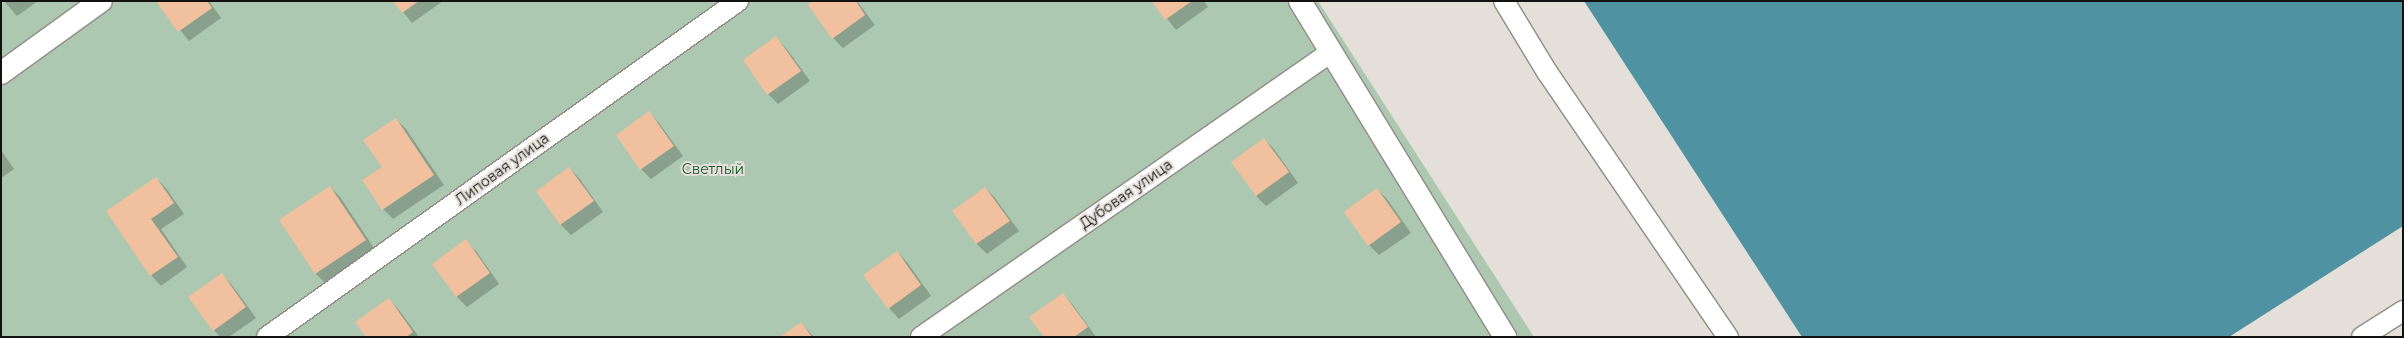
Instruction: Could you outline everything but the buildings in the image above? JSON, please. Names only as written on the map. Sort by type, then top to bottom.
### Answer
[{"type":"street","points":[[1,73],[102,1]]},
{"type":"street","points":[[1300,1],[1505,337]]},
{"type":"lane","name":"Липовая улица","points":[[267,337],[738,1]]},
{"type":"lane","points":[[1504,1],[1547,72],[1728,337]]},
{"type":"lane","name":"Дубовая улица","points":[[920,337],[1331,52]]},
{"type":"lane","points":[[2362,337],[2403,310]]},
{"type":"green space","name":"Светлый","points":[[1,1],[1318,1],[1534,337],[1,337]]},
{"type":"water","points":[[1584,1],[2403,1],[2403,226],[2229,337],[1802,337]]}]
